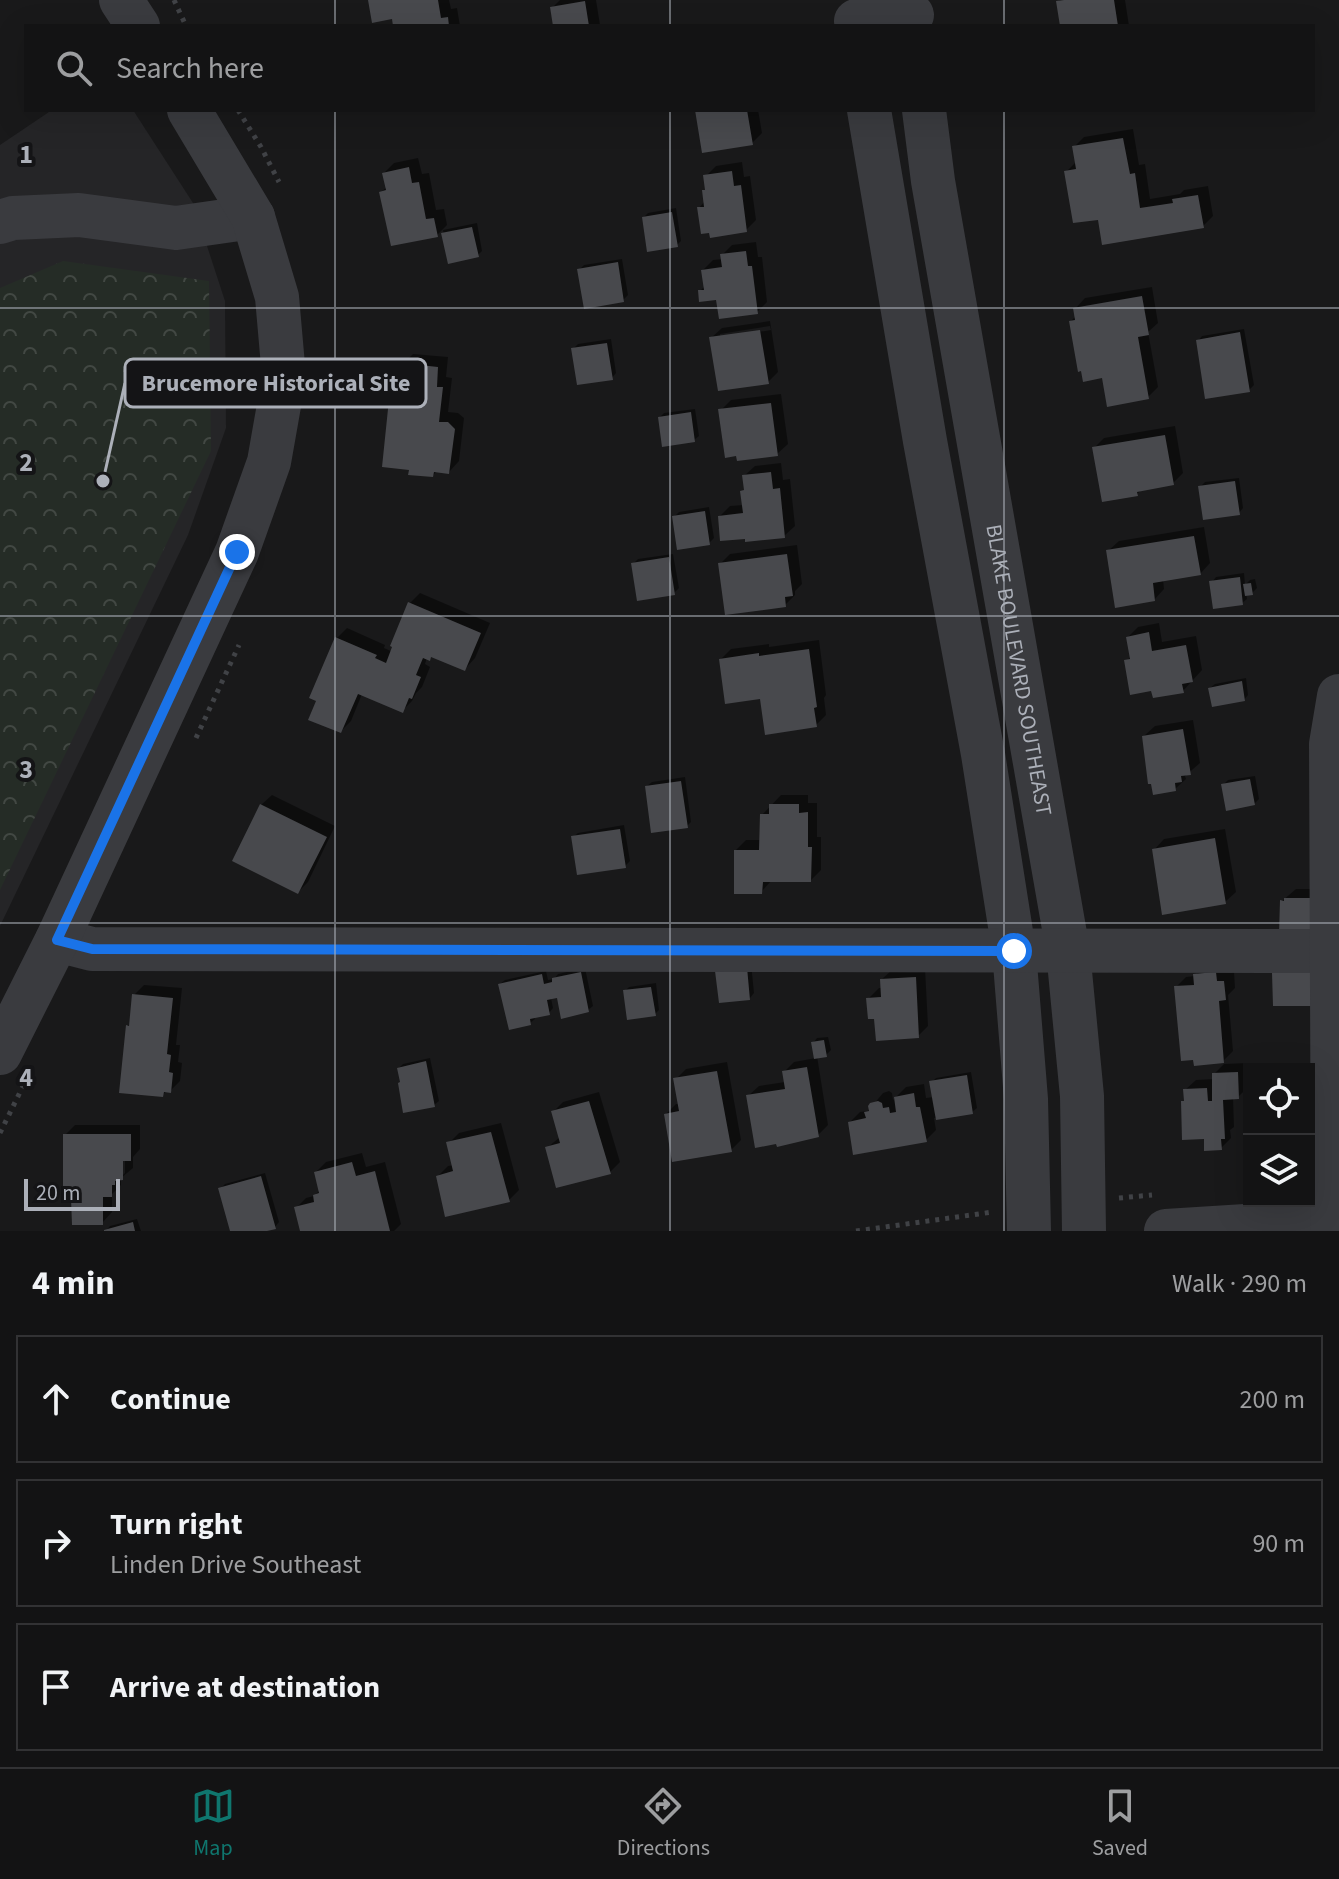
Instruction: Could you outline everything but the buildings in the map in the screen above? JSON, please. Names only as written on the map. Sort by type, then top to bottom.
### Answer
[{"type":"street","points":[[121,0],[156,10]]},
{"type":"street","points":[[856,16],[912,14]]},
{"type":"street","points":[[0,1053],[57,940],[237,552],[269,462],[284,377],[277,297],[253,217],[190,112]]},
{"type":"street","points":[[869,112],[925,441],[983,754],[1014,951],[1026,1099],[1016,1221]]},
{"type":"street","name":"BLAKE BOULEVARD SOUTHEAST","points":[[924,112],[933,181],[1068,951],[1082,1096],[1084,1231]]},
{"type":"street","points":[[0,222],[13,218],[79,215],[176,228],[253,217]]},
{"type":"street","points":[[925,441],[977,432]]},
{"type":"street","points":[[1166,1231],[1335,1224],[1336,951],[1331,744],[1339,696]]},
{"type":"street","points":[[57,940],[92,949],[1336,951]]},
{"type":"path","points":[[156,10],[182,24]]},
{"type":"path","points":[[856,1231],[1016,1221]]},
{"type":"shaded area","points":[[49,112],[134,112],[193,203],[225,301],[226,428],[188,535],[0,926],[0,145]]},
{"type":"green space","points":[[63,261],[209,281],[211,451],[0,890],[0,288]]},
{"type":"place","name":"Brucemore Historical Site","points":[[103,481]]},
{"type":"route","points":[[237,552],[57,940],[92,949],[1014,951]]}]
